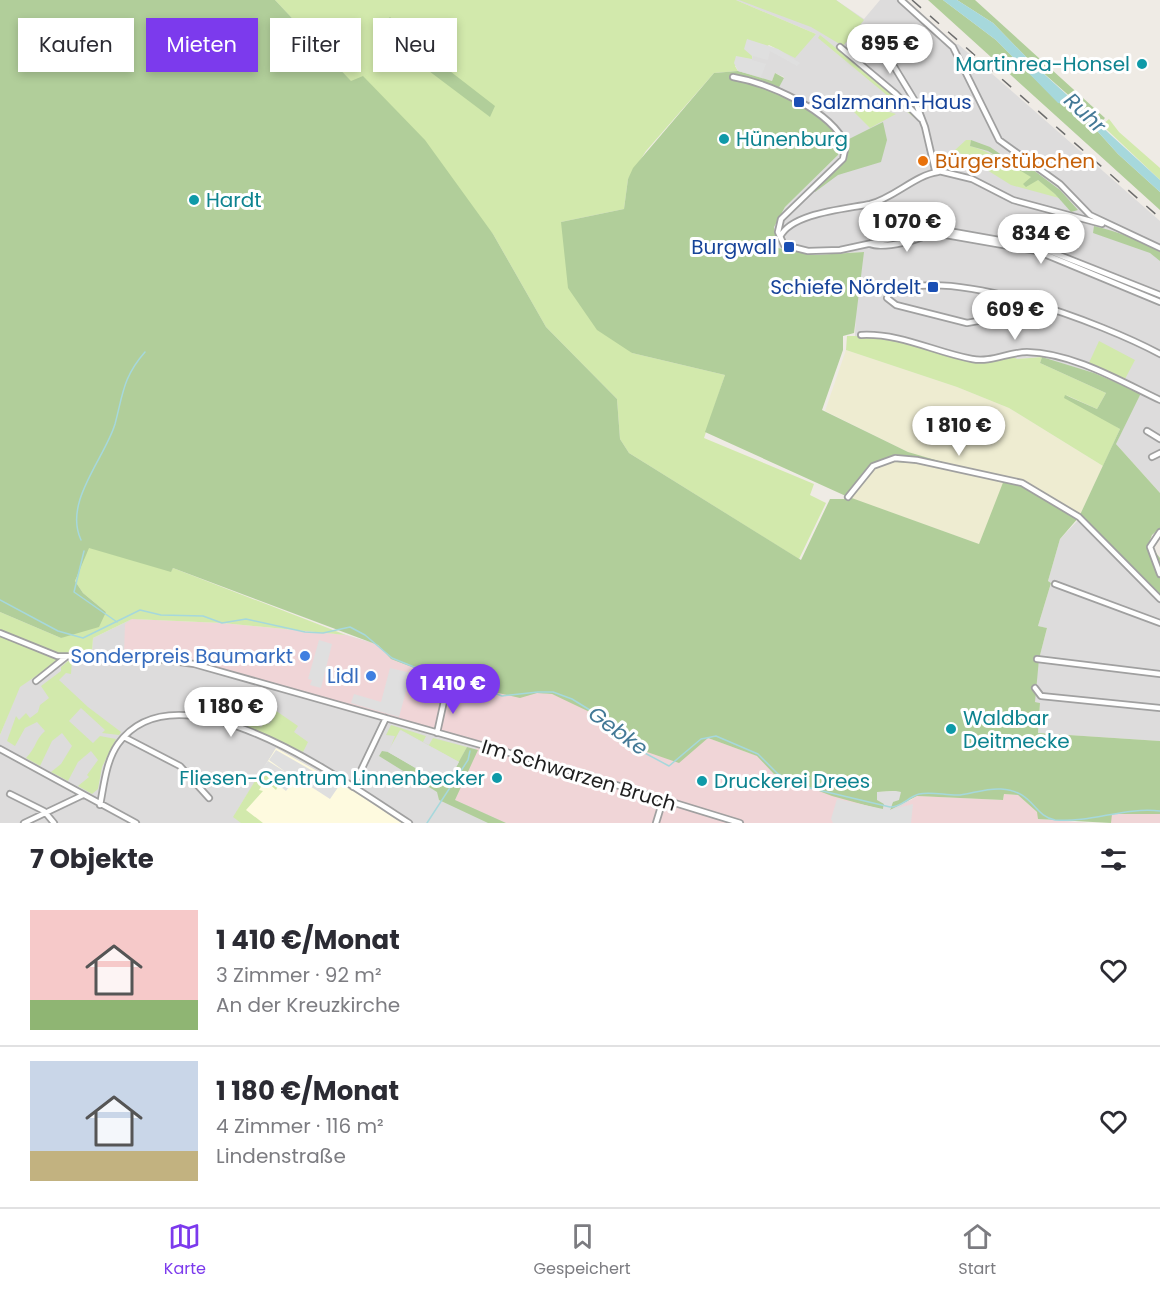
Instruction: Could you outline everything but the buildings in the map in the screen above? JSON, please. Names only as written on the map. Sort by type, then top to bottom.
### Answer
[{"type":"street","points":[[902,0],[953,47],[999,140],[1053,179],[1090,215],[1160,248]]},
{"type":"street","points":[[873,32],[906,83],[923,121],[932,164],[938,172]]},
{"type":"street","points":[[840,48],[896,93],[923,121]]},
{"type":"street","points":[[733,77],[790,96],[833,126],[846,145],[843,159],[790,207],[778,227],[779,239],[789,247],[818,252],[935,231],[1034,245],[1160,295]]},
{"type":"street","points":[[925,176],[932,164]]},
{"type":"street","points":[[779,239],[784,230],[808,217],[881,201],[925,176],[938,172],[969,178],[1013,200],[1107,225]]},
{"type":"street","points":[[778,227],[784,230]]},
{"type":"street","points":[[870,244],[879,248],[935,231],[1037,251],[1160,302]]},
{"type":"street","points":[[1026,302],[989,319],[967,323],[896,305],[889,302],[888,296],[894,292],[914,287],[947,286],[994,293],[1026,302],[1125,336],[1160,354]]},
{"type":"street","points":[[861,334],[892,335],[975,360],[1023,352],[1050,356],[1113,377],[1160,400]]},
{"type":"street","points":[[1147,431],[1160,439]]},
{"type":"street","points":[[1152,457],[1160,453],[1160,447]]},
{"type":"street","points":[[848,497],[873,466],[895,459],[917,460],[1022,483],[1079,517],[1160,599]]},
{"type":"street","points":[[1160,532],[1150,547],[1160,574]]},
{"type":"street","points":[[1055,584],[1160,623]]},
{"type":"street","name":"Im Schwarzen Bruch","points":[[0,633],[45,652],[66,657],[171,660],[249,678],[740,823]]},
{"type":"street","points":[[36,681],[66,657]]},
{"type":"street","points":[[1037,659],[1160,674]]},
{"type":"street","points":[[1035,688],[1041,696],[1160,708]]},
{"type":"street","points":[[437,733],[446,692]]},
{"type":"street","points":[[100,805],[110,759],[124,737],[155,717],[174,713],[224,723],[282,746],[409,823]]},
{"type":"street","points":[[353,787],[386,718]]},
{"type":"street","points":[[124,737],[180,766],[209,798]]},
{"type":"street","points":[[0,748],[136,823]]},
{"type":"street","points":[[10,794],[44,811],[54,823]]},
{"type":"street","points":[[24,823],[44,811],[83,795]]},
{"type":"street","points":[[656,823],[663,800]]},
{"type":"shaded area","points":[[736,0],[836,0],[864,19],[880,0],[897,0],[950,47],[958,44],[1160,221],[1160,493],[1116,444],[1140,393],[1042,357],[1017,359],[1012,356],[979,363],[885,336],[855,336],[856,300],[863,252],[815,255],[778,248],[773,227],[785,207],[838,155],[842,141],[834,131],[790,99],[776,93],[784,77],[775,73],[772,81],[738,71],[752,56],[816,34]]},
{"type":"shaded area","points":[[747,39],[778,49],[800,63],[797,66],[770,51],[768,60],[753,56],[752,60],[766,64],[761,77],[738,71],[734,63],[736,56],[752,59],[752,56],[744,49]]},
{"type":"shaded area","points":[[846,350],[957,387],[1009,408],[1103,466],[1079,517],[1005,481],[979,544],[848,497],[875,468],[894,462],[926,464],[962,473],[908,452],[825,411]]},
{"type":"shaded area","points":[[1082,516],[1160,596],[1160,741],[1038,733],[1040,703],[1035,702],[1035,687],[1047,628],[1038,626],[1051,583],[1048,581],[1060,539]]},
{"type":"shaded area","points":[[132,619],[346,635],[911,801],[917,796],[1038,819],[1088,823],[0,823],[0,735],[19,687],[55,663],[62,653],[92,652],[93,638]]},
{"type":"shaded area","points":[[132,619],[222,623],[346,635],[378,645],[391,659],[520,697],[537,693],[552,694],[596,715],[618,742],[708,738],[757,756],[774,774],[894,811],[917,796],[1003,800],[1004,794],[1018,795],[1038,813],[1038,819],[1088,823],[506,823],[455,800],[479,742],[202,663],[159,655],[124,653],[125,624]]},
{"type":"shaded area","points":[[319,640],[332,644],[321,688],[310,685],[312,680],[308,679]]},
{"type":"shaded area","points":[[390,668],[411,673],[399,717],[351,703],[354,694],[381,702]]},
{"type":"shaded area","points":[[400,730],[459,762],[446,786],[388,752]]},
{"type":"shaded area","points":[[276,748],[353,791],[402,823],[255,823],[237,811]]},
{"type":"shaded area","points":[[276,750],[339,786],[330,799],[296,777],[286,791],[261,771],[268,761],[287,773],[269,760]]},
{"type":"shaded area","points":[[877,792],[901,792],[899,800],[893,802],[890,810],[913,804],[911,823],[833,823],[831,819],[837,799],[883,809],[884,804],[877,800]]},
{"type":"shaded area","points":[[1111,814],[1160,814],[1160,823],[1111,823]]},
{"type":"green space","points":[[0,0],[275,0],[292,18],[270,18],[270,72],[343,72],[351,81],[363,76],[425,140],[493,234],[546,327],[617,399],[620,439],[629,453],[801,560],[830,499],[848,499],[848,497],[705,432],[725,375],[632,353],[597,330],[568,288],[561,222],[624,209],[628,179],[633,168],[714,73],[738,71],[772,81],[775,73],[784,78],[776,93],[812,113],[829,126],[842,141],[838,155],[785,207],[774,227],[778,248],[815,255],[864,252],[854,333],[843,336],[843,350],[822,410],[908,452],[1025,486],[1079,517],[1060,539],[1048,581],[1051,583],[1038,626],[1047,628],[1039,659],[1035,702],[1040,703],[1038,733],[1160,741],[1160,814],[1112,814],[1111,823],[1038,819],[1037,812],[1018,795],[1004,794],[1003,800],[917,796],[890,810],[896,791],[878,792],[884,804],[883,810],[832,796],[774,774],[757,756],[708,738],[679,763],[618,742],[596,715],[552,694],[537,693],[520,698],[448,681],[391,659],[378,645],[173,568],[171,572],[89,548],[75,581],[83,593],[106,612],[99,627],[61,638],[0,612]],"holes":[[[894,462],[926,464],[1004,480],[979,544],[849,497],[876,468]]]},
{"type":"green space","points":[[275,0],[736,0],[816,34],[795,58],[769,45],[752,56],[752,60],[735,66],[738,71],[714,73],[646,151],[628,179],[624,209],[561,222],[632,353],[725,375],[704,438],[814,484],[810,495],[826,503],[799,559],[629,453],[620,439],[617,399],[546,327],[493,234],[342,72],[361,72],[361,18],[292,18]]},
{"type":"green space","points":[[739,0],[836,0],[864,20],[843,46],[811,27]]},
{"type":"green space","points":[[928,0],[943,0],[996,40],[1049,93],[1090,123],[1118,154],[1160,192],[1160,210]]},
{"type":"green space","points":[[957,0],[975,0],[1105,118],[1100,123],[1031,62],[993,23]]},
{"type":"green space","points":[[820,35],[912,110],[917,120],[818,38]]},
{"type":"green space","points":[[430,72],[451,72],[495,106],[490,117]]},
{"type":"green space","points":[[863,97],[879,109],[896,114],[870,128],[851,109]]},
{"type":"green space","points":[[1109,119],[1119,132],[1160,168],[1160,180],[1102,125]]},
{"type":"green space","points":[[883,122],[887,140],[881,162],[838,175],[815,192],[812,188],[842,162],[849,139]]},
{"type":"green space","points":[[966,140],[971,140],[970,146],[1030,175],[1059,198],[1011,185],[955,150]]},
{"type":"green space","points":[[971,140],[990,147],[1012,162],[1020,160],[1060,190],[1078,210],[1071,212],[1038,180],[1026,187],[1023,184],[1031,177],[988,151],[970,146]]},
{"type":"green space","points":[[1094,226],[1128,236],[1152,247],[1160,252],[1160,261],[1150,253],[1093,233]]},
{"type":"green space","points":[[847,336],[885,336],[979,363],[1012,356],[1017,359],[1042,357],[1040,363],[1106,393],[1097,409],[1066,395],[1120,429],[1103,466],[1009,408],[957,387],[846,350]]},
{"type":"green space","points":[[1099,341],[1135,360],[1125,379],[1088,365]]},
{"type":"green space","points":[[1042,357],[1094,373],[1141,393],[1116,444],[1160,493],[1160,528],[1152,535],[1147,548],[1153,549],[1160,558],[1160,596],[1082,516],[1079,517],[1120,429],[1064,398],[1065,395],[1097,409],[1106,393],[1040,363]]},
{"type":"green space","points":[[88,547],[171,571],[173,568],[346,635],[222,623],[132,619],[93,638],[92,652],[62,653],[55,663],[20,687],[0,735],[0,612],[61,638],[106,612],[83,593],[75,581]]},
{"type":"green space","points":[[68,661],[72,661],[71,674],[66,673],[59,680],[88,707],[121,732],[119,735],[102,733],[105,730],[81,708],[69,721],[93,743],[100,736],[116,739],[102,767],[98,789],[92,794],[78,786],[89,777],[87,775],[98,760],[91,751],[78,762],[68,781],[51,772],[61,764],[72,746],[62,733],[52,741],[40,766],[26,758],[45,731],[37,722],[25,728],[15,746],[7,741],[16,716],[19,720],[26,713],[30,718],[38,712],[40,705],[49,698],[41,686],[61,671],[61,667]]},
{"type":"green space","points":[[269,706],[298,726],[294,732],[308,742],[303,752],[231,722],[238,712],[261,727],[265,722],[269,724],[275,716],[268,712]]},
{"type":"green space","points":[[391,725],[426,736],[423,742],[429,745],[433,738],[467,747],[459,762],[401,730],[391,746],[395,736],[386,735]]},
{"type":"green space","points":[[467,747],[478,750],[455,800],[506,823],[488,823],[439,800],[437,792],[379,756],[382,751],[388,752],[446,785]]},
{"type":"green space","points":[[261,771],[278,786],[276,790],[265,780],[259,790],[263,791],[246,810],[263,823],[241,823],[233,817]]},
{"type":"water","name":"Ruhr","points":[[943,0],[957,0],[993,23],[1031,62],[1160,180],[1160,192],[1118,154],[1090,123],[1069,110],[1065,104],[1058,103],[996,40]]},
{"type":"waterway","points":[[81,540],[77,526],[77,511],[81,496],[110,437],[128,378],[145,352]]},
{"type":"waterway","points":[[84,551],[74,592],[117,622]]},
{"type":"waterway","name":"Gebke","points":[[0,600],[58,631],[83,638],[140,610],[161,615],[203,616],[222,623],[246,619],[305,632],[323,633],[350,627],[365,635],[392,658],[436,676],[461,680],[502,696],[553,692],[572,699],[598,715],[628,744],[669,766],[701,739],[716,736],[758,754],[778,774],[810,788],[890,807],[919,794],[960,795],[1001,789],[1020,794],[1042,814],[1055,820],[1082,819],[1133,811],[1160,811]]},
{"type":"waterway","points":[[427,823],[468,760],[470,751]]},
{"type":"railway","points":[[912,0],[1160,218]]},
{"type":"place","name":"Martinrea-Honsel","points":[[1142,64]]},
{"type":"place","name":"Salzmann-Haus","points":[[799,102]]},
{"type":"place","name":"Hünenburg","points":[[724,139]]},
{"type":"place","name":"Bürgerstübchen","points":[[923,161]]},
{"type":"place","name":"Hardt","points":[[194,200]]},
{"type":"place","name":"Burgwall","points":[[789,247]]},
{"type":"place","name":"Schiefe Nördelt","points":[[933,287]]},
{"type":"place","name":"Sonderpreis Baumarkt","points":[[305,656]]},
{"type":"place","name":"Lidl","points":[[371,676]]},
{"type":"place","name":"Waldbar Deitmecke","points":[[951,729]]},
{"type":"place","name":"Fliesen-Centrum Linnenbecker","points":[[497,778]]},
{"type":"place","name":"Druckerei Drees","points":[[702,781]]}]
